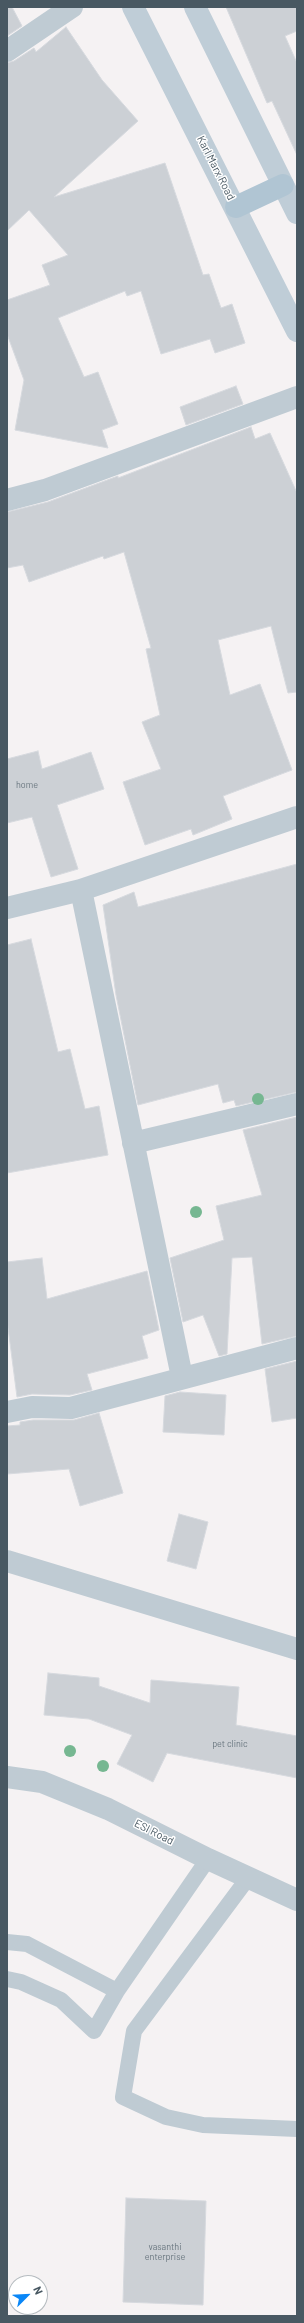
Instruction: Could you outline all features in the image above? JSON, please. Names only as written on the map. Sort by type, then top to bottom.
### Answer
[{"type":"main road","name":"Karl Marx Road","points":[[133,7],[236,207],[297,331]]},
{"type":"main road","points":[[195,7],[297,213]]},
{"type":"main road","points":[[236,207],[284,185]]},
{"type":"street","points":[[7,51],[72,7]]},
{"type":"street","points":[[7,500],[45,490],[297,397]]},
{"type":"street","points":[[7,908],[81,890],[297,817]]},
{"type":"street","points":[[81,890],[182,1377]]},
{"type":"street","points":[[133,1143],[297,1104]]},
{"type":"street","points":[[7,1412],[32,1407],[71,1408],[182,1377],[297,1348]]},
{"type":"street","points":[[7,1561],[297,1649]]},
{"type":"street","name":"ESI Road","points":[[7,1777],[42,1782],[86,1800],[297,1900]]},
{"type":"lane","points":[[7,1979],[21,1982],[61,2000],[94,2031],[117,1991],[208,1859]]},
{"type":"lane","points":[[248,1878],[134,2030],[123,2097],[166,2117],[203,2125],[297,2129]]},
{"type":"lane","points":[[7,1942],[27,1944],[117,1991]]},
{"type":"building","points":[[7,7],[12,7],[22,26],[7,36]]},
{"type":"building","points":[[226,7],[297,7],[297,31],[285,36],[297,63],[297,155],[272,101],[267,103]]},
{"type":"building","points":[[66,27],[102,80],[138,121],[54,197],[165,163],[203,275],[209,274],[221,308],[232,304],[245,343],[215,353],[210,339],[161,354],[141,291],[127,296],[125,291],[58,318],[84,377],[98,372],[118,424],[102,430],[108,448],[15,430],[24,380],[7,334],[7,300],[50,285],[42,265],[68,255],[29,210],[7,231],[7,63],[14,61],[34,48],[36,52]]},
{"type":"building","points":[[236,386],[243,404],[186,425],[180,407]]},
{"type":"building","points":[[251,427],[255,439],[270,433],[297,493],[297,692],[288,693],[271,626],[218,640],[230,695],[260,684],[292,770],[223,796],[232,819],[193,835],[191,829],[145,845],[123,782],[161,769],[142,722],[160,715],[146,649],[151,648],[124,552],[104,559],[103,556],[29,582],[23,565],[7,568],[7,512],[48,502],[118,476],[118,478]]},
{"type":"building","points":[[38,751],[42,769],[91,752],[104,789],[57,805],[78,869],[51,877],[32,817],[7,823],[7,759]]},
{"type":"building","points":[[297,864],[297,1092],[236,1106],[234,1100],[223,1103],[218,1084],[138,1105],[116,995],[103,905],[134,892],[138,907]]},
{"type":"building","points":[[31,939],[58,1052],[70,1049],[85,1109],[99,1106],[108,1155],[7,1173],[7,945]]},
{"type":"building","points":[[297,1117],[297,1336],[262,1344],[252,1257],[232,1258],[227,1354],[219,1356],[203,1315],[183,1322],[170,1258],[224,1240],[216,1206],[262,1195],[243,1130]]},
{"type":"building","points":[[42,1258],[47,1299],[147,1271],[159,1330],[142,1336],[148,1358],[87,1374],[92,1390],[70,1395],[32,1394],[17,1397],[7,1320],[7,1262]]},
{"type":"building","points":[[297,1361],[297,1418],[272,1422],[265,1369]]},
{"type":"building","points":[[180,1392],[226,1395],[224,1435],[163,1432],[165,1396]]},
{"type":"building","points":[[99,1413],[123,1493],[80,1506],[69,1469],[7,1474],[7,1426],[20,1425],[20,1422],[33,1420],[74,1420]]},
{"type":"building","points":[[179,1514],[208,1522],[196,1569],[167,1561]]},
{"type":"building","points":[[48,1673],[99,1678],[99,1686],[150,1703],[151,1680],[239,1687],[236,1725],[297,1736],[297,1778],[167,1753],[153,1782],[117,1764],[132,1735],[89,1719],[44,1715]]},
{"type":"building","points":[[126,2198],[206,2201],[203,2305],[123,2302]]}]
